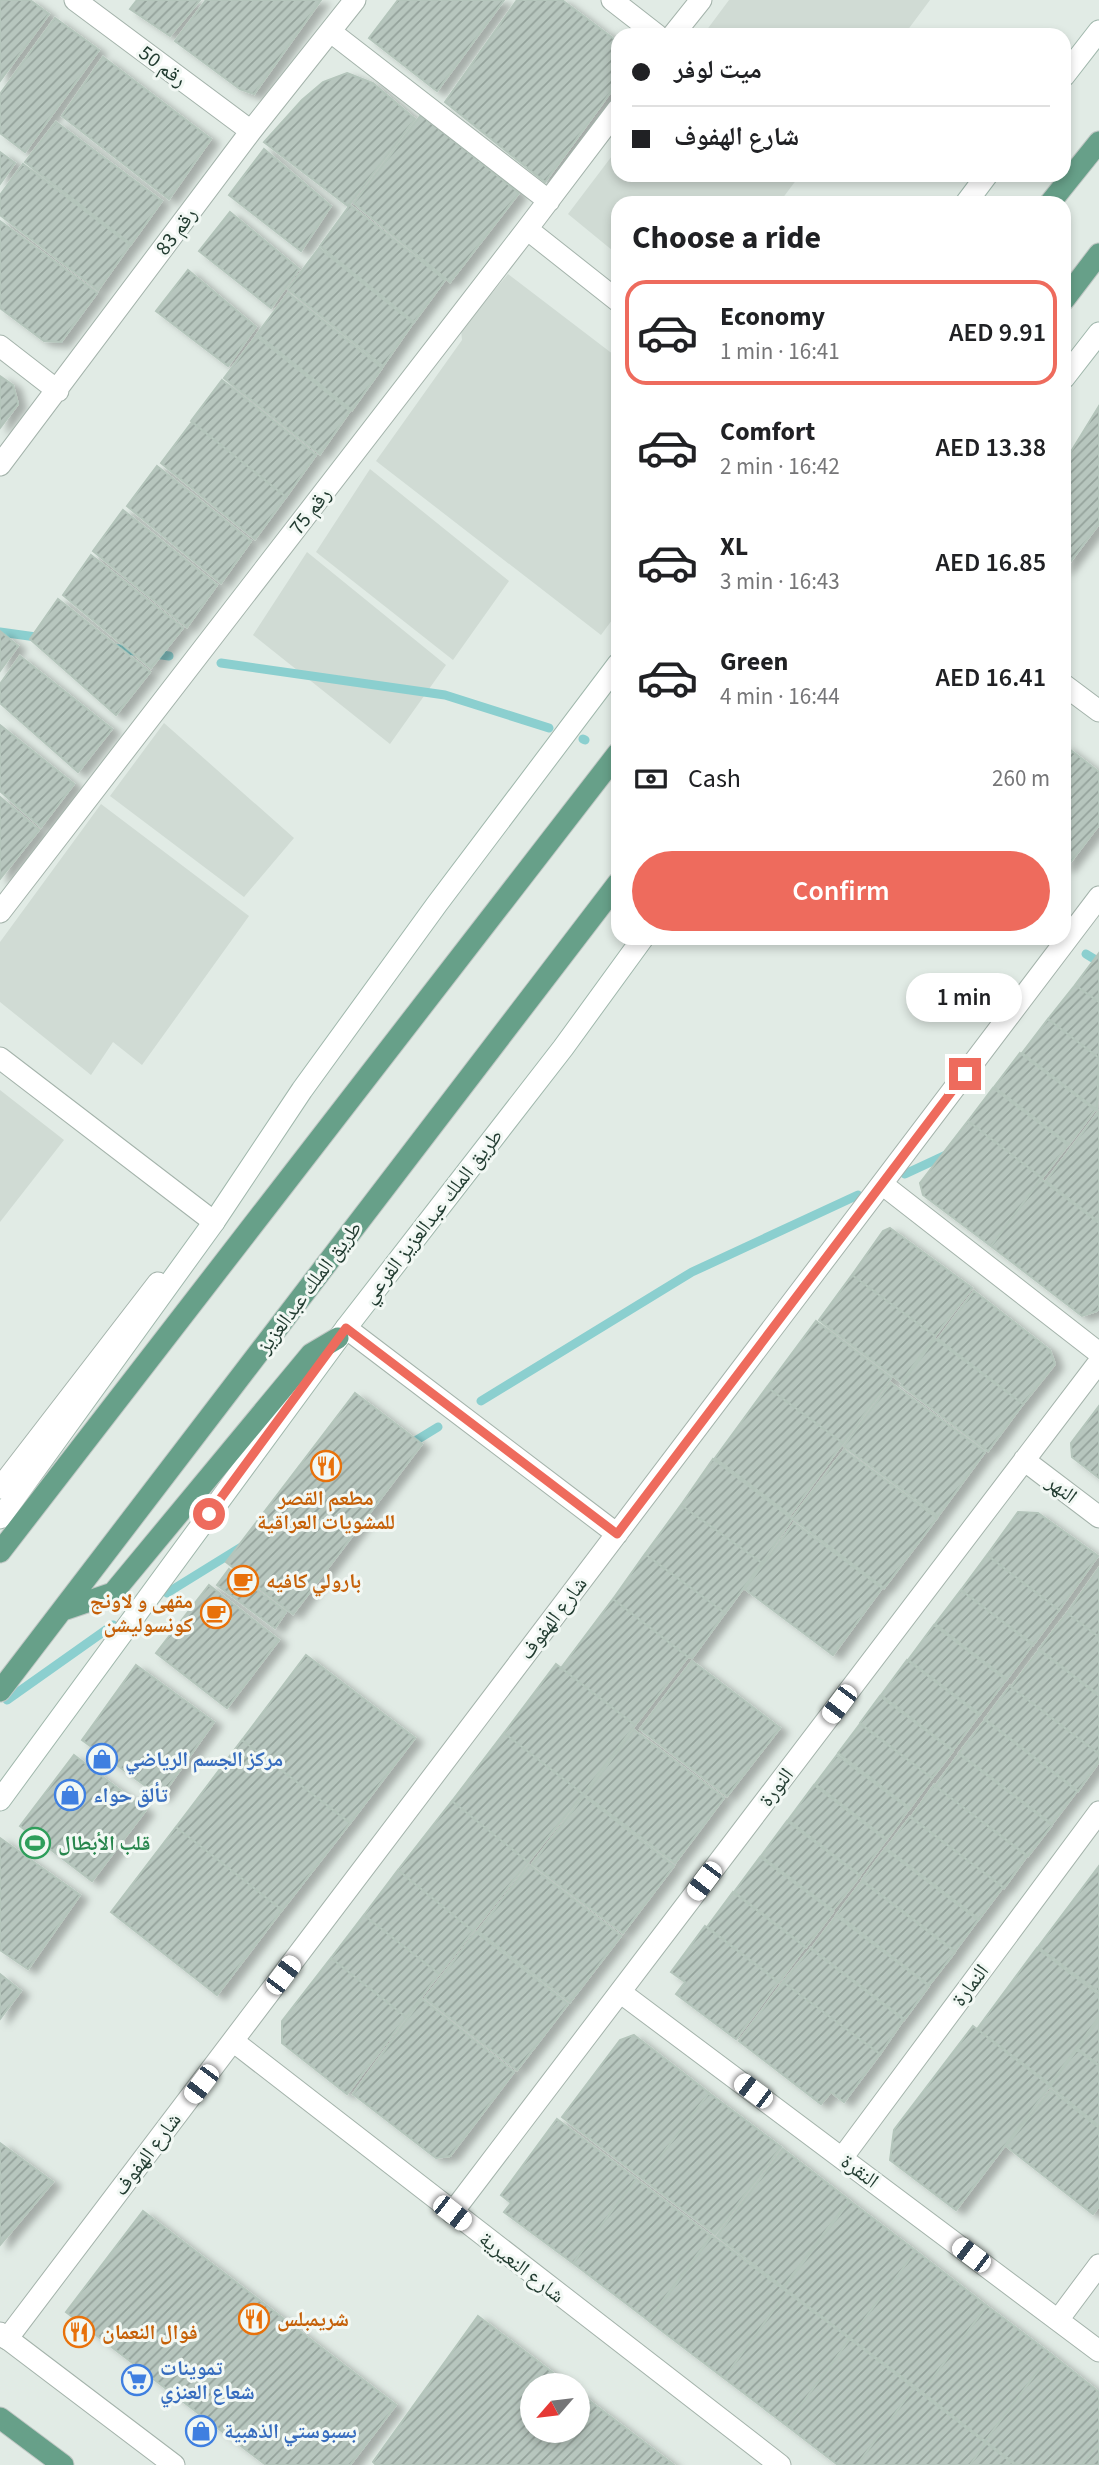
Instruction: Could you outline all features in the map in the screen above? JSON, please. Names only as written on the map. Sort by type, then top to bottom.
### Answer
[{"type":"main road","points":[[1071,177],[1099,142]]},
{"type":"main road","points":[[1056,196],[1067,182]]},
{"type":"main road","points":[[1071,291],[1099,254]]},
{"type":"main road","points":[[0,1552],[611,762]]},
{"type":"main road","name":"طريق الملك عبدالعزيز","points":[[0,1691],[611,892]]},
{"type":"main road","points":[[62,1610],[113,1593],[311,1354],[342,1333]]},
{"type":"main road","points":[[0,2418],[63,2465]]},
{"type":"street","name":"رقم 50","points":[[75,0],[251,131]]},
{"type":"street","name":"رقم 83","points":[[0,465],[251,131],[355,0]]},
{"type":"street","points":[[612,0],[648,28]]},
{"type":"street","points":[[679,28],[701,0]]},
{"type":"street","points":[[331,32],[549,201]]},
{"type":"street","points":[[1071,67],[1099,32]]},
{"type":"street","name":"رقم 75","points":[[0,912],[611,118]]},
{"type":"street","points":[[970,196],[982,182]]},
{"type":"street","points":[[527,229],[611,295]]},
{"type":"street","points":[[1071,370],[1099,333]]},
{"type":"street","points":[[0,346],[58,391]]},
{"type":"street","points":[[0,1518],[214,1222],[310,1079],[437,904],[611,673]]},
{"type":"street","points":[[1071,690],[1099,711]]},
{"type":"street","name":"شارع الهفوف","points":[[1071,934],[1099,897]]},
{"type":"street","name":"طريق الملك عبدالعزيز الفرعي","points":[[0,1800],[342,1333],[555,1059],[638,945]]},
{"type":"street","name":"شارع الهفوف","points":[[4,2336],[233,2041],[1063,945]]},
{"type":"street","points":[[0,1058],[214,1222]]},
{"type":"street","points":[[882,1184],[1099,1353]]},
{"type":"street","points":[[0,1488],[176,1260],[214,1222]]},
{"type":"street","points":[[342,1333],[617,1534]]},
{"type":"street","name":"النورة","points":[[452,2213],[1099,1362]]},
{"type":"street","name":"النهر","points":[[1024,1460],[1099,1517]]},
{"type":"street","name":"النمارة","points":[[842,2158],[1099,1812]]},
{"type":"street","name":"النقرة","points":[[620,1992],[1099,2351]]},
{"type":"street","name":"شارع النعيرية","points":[[233,2041],[780,2465]]},
{"type":"street","points":[[1058,2320],[1099,2265]]},
{"type":"street","points":[[4,2336],[174,2465]]},
{"type":"shaded area","points":[[729,0],[930,0],[909,28],[708,28]]},
{"type":"shaded area","points":[[611,157],[611,182],[795,182],[784,196],[611,196],[611,249],[568,214]]},
{"type":"shaded area","points":[[508,274],[611,353],[611,621],[601,635],[376,461],[462,340],[461,330]]},
{"type":"shaded area","points":[[370,469],[509,581],[453,660],[316,552]]},
{"type":"shaded area","points":[[307,552],[446,665],[390,744],[253,635]]},
{"type":"shaded area","points":[[164,723],[294,838],[244,897],[110,796]]},
{"type":"shaded area","points":[[101,804],[249,916],[142,1065],[113,1042],[91,1075],[0,1002],[0,942]]},
{"type":"shaded area","points":[[0,1090],[64,1140],[0,1222]]},
{"type":"building","points":[[0,0],[30,0],[49,14],[0,81]]},
{"type":"building","points":[[137,0],[200,0],[170,36],[130,9]]},
{"type":"building","points":[[206,0],[321,0],[254,94],[240,89],[175,41]]},
{"type":"building","points":[[398,0],[504,0],[437,91],[369,38]]},
{"type":"building","points":[[517,0],[562,0],[611,37],[611,92],[545,182],[445,102]]},
{"type":"building","points":[[55,18],[99,50],[25,152],[0,133],[0,94]]},
{"type":"building","points":[[103,57],[211,139],[169,199],[62,116]]},
{"type":"building","points":[[347,73],[373,83],[415,119],[348,206],[264,142],[302,100],[323,82]]},
{"type":"building","points":[[421,115],[519,193],[450,282],[354,203]]},
{"type":"building","points":[[56,122],[162,201],[131,244],[25,162]]},
{"type":"building","points":[[264,149],[331,206],[301,251],[229,195]]},
{"type":"building","points":[[0,152],[15,163],[0,184]]},
{"type":"building","points":[[23,164],[130,245],[98,290],[0,215],[0,195]]},
{"type":"building","points":[[350,205],[445,280],[414,322],[320,246]]},
{"type":"building","points":[[230,212],[299,269],[271,308],[199,251]]},
{"type":"building","points":[[0,221],[97,293],[61,342],[44,341],[0,308]]},
{"type":"building","points":[[319,248],[413,323],[383,366],[288,289]]},
{"type":"building","points":[[188,270],[256,327],[228,366],[156,311]]},
{"type":"building","points":[[288,293],[382,368],[352,410],[257,334]]},
{"type":"building","points":[[256,336],[350,411],[320,454],[224,378]]},
{"type":"building","points":[[0,376],[13,385],[18,404],[0,428]]},
{"type":"building","points":[[222,380],[316,455],[286,497],[191,421]]},
{"type":"building","points":[[1099,406],[1099,524],[1071,561],[1071,452]]},
{"type":"building","points":[[192,422],[286,497],[255,539],[161,463]]},
{"type":"building","points":[[157,466],[251,541],[221,583],[127,506]]},
{"type":"building","points":[[123,510],[217,585],[187,627],[93,551]]},
{"type":"building","points":[[91,555],[183,628],[151,668],[63,595]]},
{"type":"building","points":[[58,599],[150,672],[116,715],[30,639]]},
{"type":"building","points":[[0,631],[18,646],[0,671]]},
{"type":"building","points":[[20,656],[112,729],[78,772],[0,703],[0,684]]},
{"type":"building","points":[[0,725],[74,784],[41,827],[0,791]]},
{"type":"building","points":[[1071,750],[1099,772],[1099,825],[1071,861]]},
{"type":"building","points":[[0,797],[39,830],[0,879]]},
{"type":"building","points":[[1099,953],[1099,1002],[1075,985]]},
{"type":"building","points":[[1075,985],[1099,1002],[1099,1058],[1048,1019]]},
{"type":"building","points":[[1048,1019],[1099,1058],[1097,1110],[1022,1053]]},
{"type":"building","points":[[1020,1053],[1095,1110],[1069,1144],[994,1087]]},
{"type":"building","points":[[993,1088],[1068,1145],[1042,1178],[968,1121]]},
{"type":"building","points":[[1099,1111],[1099,1222],[1046,1181]]},
{"type":"building","points":[[968,1121],[1042,1178],[991,1246],[923,1195],[920,1183]]},
{"type":"building","points":[[1041,1179],[1099,1223],[1097,1311],[1082,1316],[991,1246]]},
{"type":"building","points":[[890,1228],[972,1288],[935,1336],[852,1275],[883,1231]]},
{"type":"building","points":[[852,1275],[935,1336],[901,1382],[819,1320]]},
{"type":"building","points":[[974,1291],[1050,1350],[1055,1364],[1023,1404],[938,1339]]},
{"type":"building","points":[[816,1321],[891,1378],[843,1443],[767,1387]]},
{"type":"building","points":[[935,1339],[1023,1404],[988,1451],[901,1385]]},
{"type":"building","points":[[891,1383],[985,1452],[938,1516],[844,1446]]},
{"type":"building","points":[[767,1387],[843,1443],[790,1515],[715,1458]]},
{"type":"building","points":[[355,1393],[422,1444],[293,1614],[226,1562]]},
{"type":"building","points":[[1099,1406],[1099,1478],[1072,1457],[1071,1443]]},
{"type":"building","points":[[844,1450],[937,1518],[884,1588],[792,1518]]},
{"type":"building","points":[[713,1459],[792,1519],[762,1563],[681,1505]]},
{"type":"building","points":[[681,1505],[762,1563],[725,1613],[645,1554]]},
{"type":"building","points":[[1018,1512],[1038,1513],[1098,1556],[1059,1610],[987,1555]]},
{"type":"building","points":[[794,1523],[882,1588],[833,1655],[745,1589]]},
{"type":"building","points":[[645,1554],[725,1613],[692,1658],[613,1599]]},
{"type":"building","points":[[987,1555],[1059,1610],[1033,1645],[961,1590]]},
{"type":"building","points":[[1099,1568],[1099,1637],[1067,1613]]},
{"type":"building","points":[[229,1569],[286,1612],[275,1628],[217,1585]]},
{"type":"building","points":[[209,1585],[279,1640],[227,1708],[156,1653]]},
{"type":"building","points":[[961,1590],[1033,1644],[1007,1679],[935,1624]]},
{"type":"building","points":[[613,1599],[688,1657],[635,1725],[561,1668]]},
{"type":"building","points":[[1067,1613],[1099,1637],[1099,1695],[1039,1649]]},
{"type":"building","points":[[934,1625],[1006,1680],[980,1714],[908,1660]]},
{"type":"building","points":[[1039,1650],[1099,1696],[1099,1754],[1011,1687]]},
{"type":"building","points":[[306,1655],[415,1738],[350,1823],[242,1740]]},
{"type":"building","points":[[907,1660],[979,1715],[953,1750],[881,1695]]},
{"type":"building","points":[[692,1661],[780,1728],[727,1796],[640,1729]]},
{"type":"building","points":[[556,1664],[635,1725],[583,1794],[504,1733]]},
{"type":"building","points":[[136,1665],[214,1722],[161,1797],[82,1740]]},
{"type":"building","points":[[1010,1686],[1099,1754],[1099,1762],[1078,1791],[985,1719]]},
{"type":"building","points":[[880,1696],[953,1751],[932,1778],[860,1723]]},
{"type":"building","points":[[985,1720],[1077,1791],[1052,1824],[959,1753]]},
{"type":"building","points":[[860,1724],[932,1778],[910,1808],[838,1753]]},
{"type":"building","points":[[634,1730],[724,1798],[675,1863],[585,1795]]},
{"type":"building","points":[[504,1733],[583,1794],[528,1862],[452,1801]]},
{"type":"building","points":[[242,1740],[350,1823],[282,1910],[176,1827]]},
{"type":"building","points":[[959,1754],[1052,1825],[1028,1856],[935,1786]]},
{"type":"building","points":[[74,1755],[146,1810],[92,1881],[20,1826]]},
{"type":"building","points":[[837,1755],[909,1809],[887,1839],[815,1784]]},
{"type":"building","points":[[814,1785],[886,1840],[860,1875],[788,1820]]},
{"type":"building","points":[[934,1785],[1027,1856],[1004,1888],[911,1817]]},
{"type":"building","points":[[584,1796],[674,1866],[623,1933],[532,1864]]},
{"type":"building","points":[[452,1801],[528,1862],[473,1931],[398,1870]]},
{"type":"building","points":[[910,1817],[1003,1887],[979,1919],[886,1848]]},
{"type":"building","points":[[787,1821],[860,1876],[833,1910],[761,1856]]},
{"type":"building","points":[[176,1827],[282,1910],[217,1995],[111,1912]]},
{"type":"building","points":[[0,1838],[80,1895],[28,1969],[0,1950]]},
{"type":"building","points":[[885,1849],[978,1920],[955,1951],[862,1880]]},
{"type":"building","points":[[760,1857],[833,1912],[806,1947],[734,1892]]},
{"type":"building","points":[[529,1865],[621,1936],[570,2002],[478,1931]]},
{"type":"building","points":[[1099,1866],[1099,1992],[1038,1947]]},
{"type":"building","points":[[398,1870],[473,1931],[439,1974],[364,1915]]},
{"type":"building","points":[[862,1881],[955,1952],[929,1985],[837,1914]]},
{"type":"building","points":[[733,1892],[805,1947],[779,1982],[707,1927]]},
{"type":"building","points":[[364,1915],[439,1974],[406,2017],[331,1958]]},
{"type":"building","points":[[836,1916],[929,1986],[904,2020],[811,1949]]},
{"type":"building","points":[[705,1926],[778,1982],[736,2039],[676,1994],[685,1982],[671,1972]]},
{"type":"building","points":[[476,1932],[568,2004],[517,2070],[425,1998]]},
{"type":"building","points":[[811,1948],[904,2019],[880,2054],[783,1982]]},
{"type":"building","points":[[1037,1948],[1099,1995],[1099,2017],[1050,2084],[977,2029]]},
{"type":"building","points":[[331,1958],[406,2017],[347,2094],[282,2043],[282,2021]]},
{"type":"building","points":[[0,1974],[21,1991],[0,2019]]},
{"type":"building","points":[[783,1982],[880,2054],[844,2102],[831,2092],[821,2104],[739,2041]]},
{"type":"building","points":[[422,1999],[514,2072],[450,2156],[436,2158],[353,2094]]},
{"type":"building","points":[[1099,2020],[1099,2065],[1078,2049]]},
{"type":"building","points":[[973,2026],[1050,2086],[956,2210],[890,2160],[894,2130]]},
{"type":"building","points":[[634,2035],[709,2093],[643,2179],[562,2117],[620,2040]]},
{"type":"building","points":[[1077,2050],[1099,2066],[1099,2126],[1050,2086]]},
{"type":"building","points":[[1051,2090],[1099,2128],[1099,2206],[1093,2214],[1006,2146]]},
{"type":"building","points":[[709,2093],[781,2147],[715,2234],[643,2179]]},
{"type":"building","points":[[557,2119],[636,2179],[573,2263],[504,2212],[511,2203],[501,2195]]},
{"type":"building","points":[[0,2143],[53,2182],[0,2245]]},
{"type":"building","points":[[783,2149],[849,2200],[783,2287],[717,2236]]},
{"type":"building","points":[[636,2179],[711,2236],[648,2320],[573,2263]]},
{"type":"building","points":[[850,2201],[916,2251],[850,2338],[784,2288]]},
{"type":"building","points":[[143,2211],[396,2405],[350,2465],[266,2465],[66,2312]]},
{"type":"building","points":[[712,2236],[787,2292],[724,2378],[649,2321]]},
{"type":"building","points":[[916,2251],[987,2306],[922,2392],[850,2338]]},
{"type":"building","points":[[787,2292],[850,2339],[786,2425],[724,2378]]},
{"type":"building","points":[[987,2306],[1051,2354],[985,2441],[922,2392]]},
{"type":"building","points":[[478,2316],[553,2373],[520,2373],[520,2443],[590,2443],[590,2401],[674,2465],[376,2465],[373,2462]]},
{"type":"building","points":[[850,2339],[914,2388],[857,2465],[838,2465],[786,2425]]},
{"type":"building","points":[[1051,2354],[1099,2392],[1099,2443],[1082,2465],[1017,2465],[985,2441]]},
{"type":"building","points":[[914,2388],[986,2443],[970,2465],[857,2465]]},
{"type":"building","points":[[986,2443],[1015,2465],[970,2465]]},
{"type":"building","points":[[1099,2443],[1099,2465],[1082,2465]]},
{"type":"waterway","points":[[0,632],[43,638]]},
{"type":"waterway","points":[[113,648],[169,656]]},
{"type":"waterway","points":[[221,663],[445,695],[549,728]]},
{"type":"waterway","points":[[1086,954],[1099,962]]},
{"type":"waterway","points":[[905,1174],[948,1154]]},
{"type":"waterway","points":[[481,1401],[692,1272],[858,1195]]},
{"type":"waterway","points":[[407,1446],[438,1427]]},
{"type":"waterway","points":[[167,1593],[243,1546]]},
{"type":"waterway","points":[[7,1700],[113,1625]]},
{"type":"place","name":"مطعم القصر للمشويات العراقية","points":[[326,1466]]},
{"type":"place","name":"بارولي كافيه","points":[[243,1581]]},
{"type":"place","name":"مقهى و لاونج كونسوليشن","points":[[216,1613]]},
{"type":"place","name":"مركز الجسم الرياضي","points":[[102,1759]]},
{"type":"place","name":"تألق حواء","points":[[70,1795]]},
{"type":"place","name":"قلب الأبطال","points":[[35,1843]]},
{"type":"place","name":"شريمبلس","points":[[254,2319]]},
{"type":"place","name":"فوال النعمان","points":[[79,2332]]},
{"type":"place","name":"تموينات شعاع العنزي","points":[[137,2380]]},
{"type":"place","name":"بسبوستي الذهبية","points":[[201,2431]]},
{"type":"route","points":[[209,1514],[346,1328],[617,1534],[965,1074]]}]
